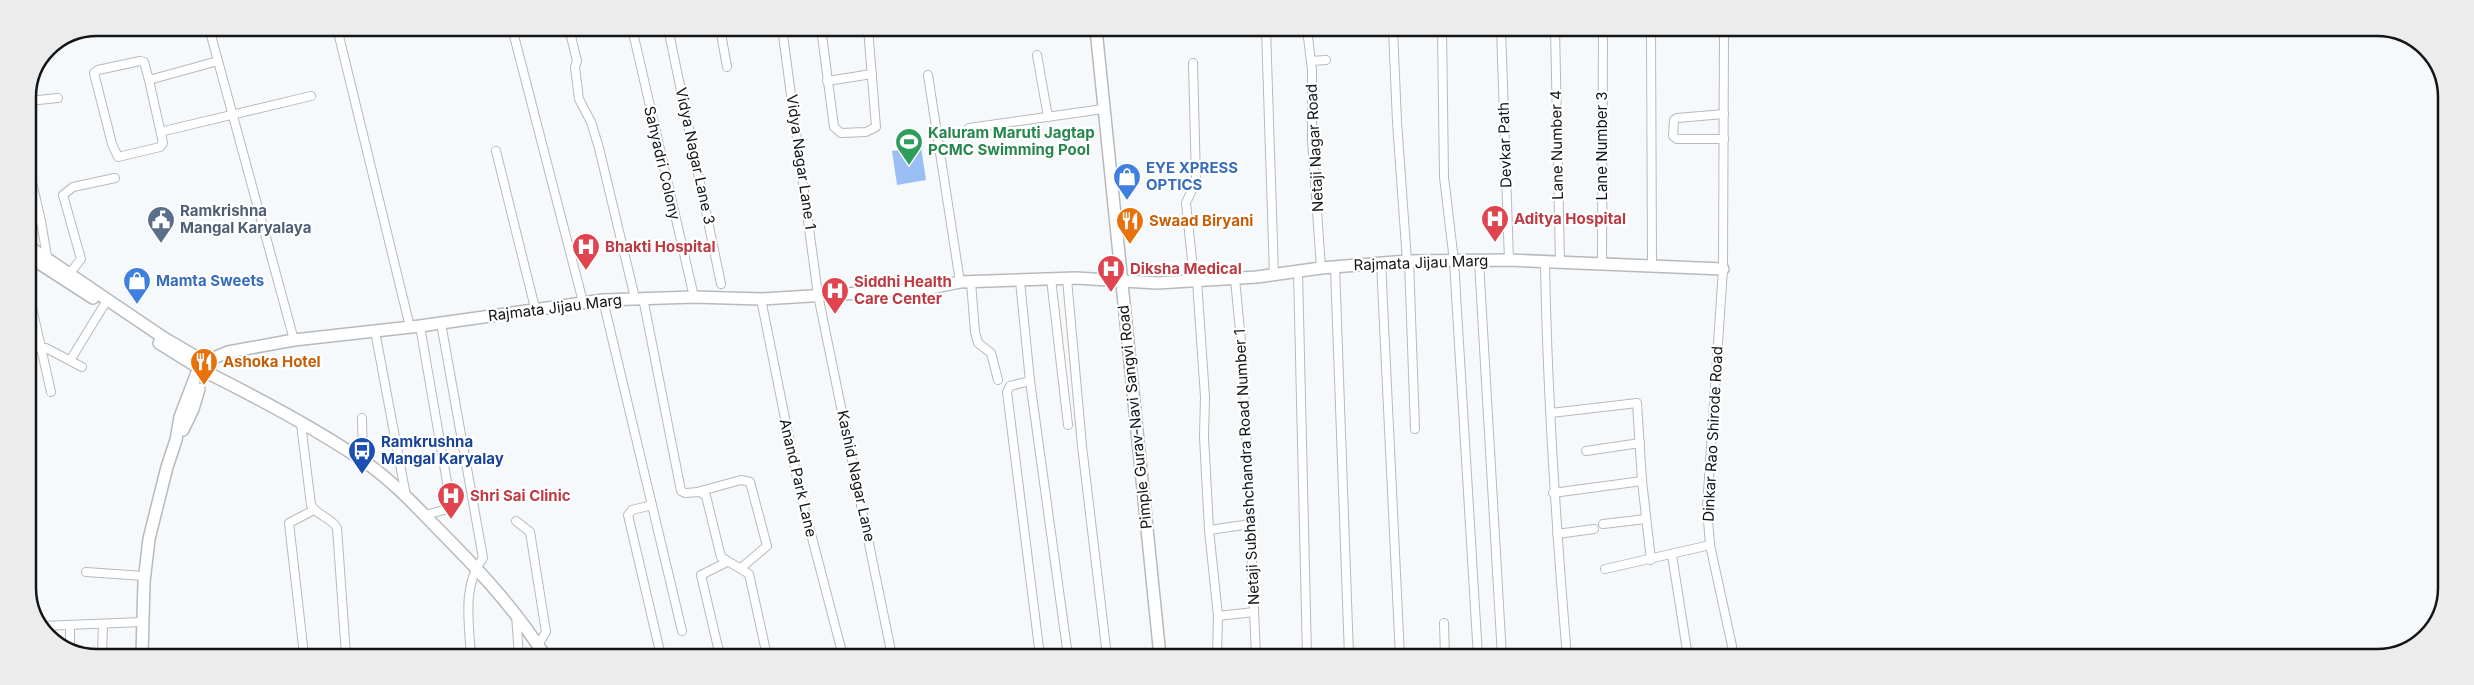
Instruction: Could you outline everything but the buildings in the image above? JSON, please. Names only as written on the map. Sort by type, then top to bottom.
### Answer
[{"type":"street","points":[[211,36],[294,340]]},
{"type":"street","points":[[339,36],[415,327],[451,505],[448,509],[425,515]]},
{"type":"street","points":[[514,36],[583,302]]},
{"type":"street","points":[[571,36],[576,61],[579,99],[591,122],[599,148],[639,298],[681,491],[685,494],[741,480],[750,482],[767,546],[741,568]]},
{"type":"street","name":"Sahyadri Colony","points":[[634,36],[694,297]]},
{"type":"street","name":"Vidya Nagar Lane 3","points":[[670,36],[722,284]]},
{"type":"street","points":[[721,36],[727,67]]},
{"type":"street","name":"Vidya Nagar Lane 1","points":[[783,36],[818,295]]},
{"type":"street","points":[[821,36],[836,130],[841,133],[866,132],[876,127],[869,36]]},
{"type":"street","name":"Pimple Gurav-Navi Sangvi Road","points":[[1097,36],[1120,280],[1159,649]]},
{"type":"street","points":[[1266,36],[1274,275]]},
{"type":"street","name":"Netaji Nagar Road","points":[[1308,36],[1311,61],[1312,140],[1321,268]]},
{"type":"street","points":[[1393,36],[1397,122],[1408,261],[1415,429]]},
{"type":"street","points":[[1442,36],[1444,177],[1454,261],[1478,649]]},
{"type":"street","name":"Devkar Path","points":[[1500,36],[1509,260]]},
{"type":"street","name":"Lane Number 4","points":[[1555,36],[1560,262]]},
{"type":"street","name":"Lane Number 3","points":[[1602,264],[1603,36]]},
{"type":"street","points":[[1651,36],[1652,266]]},
{"type":"street","name":"Dinkar Rao Shirode Road","points":[[1724,36],[1723,269],[1708,483],[1710,546],[1731,649]]},
{"type":"street","points":[[1038,55],[1048,117]]},
{"type":"street","points":[[1311,61],[1326,60]]},
{"type":"street","points":[[140,61],[144,62],[149,80],[163,143],[160,147],[118,156],[112,144],[94,73],[98,70],[140,61]]},
{"type":"street","points":[[149,80],[218,61]]},
{"type":"street","points":[[1193,63],[1196,181],[1186,203],[1193,269],[1197,281],[1205,397],[1204,438],[1209,530],[1218,616],[1217,649]]},
{"type":"street","points":[[827,81],[872,74]]},
{"type":"street","points":[[928,75],[975,332],[978,343],[991,353],[998,380]]},
{"type":"street","points":[[164,131],[311,96]]},
{"type":"street","points":[[36,99],[58,98]]},
{"type":"street","points":[[969,128],[1103,109]]},
{"type":"street","points":[[1724,114],[1677,118],[1673,123],[1673,136],[1677,139],[1724,139]]},
{"type":"street","points":[[496,151],[535,308]]},
{"type":"street","points":[[70,273],[81,259],[63,195],[73,187],[115,178]]},
{"type":"street","points":[[36,199],[46,257]]},
{"type":"street","points":[[36,251],[204,366]]},
{"type":"street","name":"Rajmata Jijau Marg","points":[[204,366],[228,352],[294,340],[415,327],[535,308],[603,300],[694,297],[761,299],[924,289],[966,282],[1051,279],[1120,280],[1157,283],[1274,275],[1321,268],[1408,261],[1509,260],[1723,269]]},
{"type":"street","points":[[36,261],[238,388],[363,461],[406,497],[476,567],[516,614],[541,649]]},
{"type":"street","points":[[1479,261],[1502,649]]},
{"type":"street","points":[[1382,262],[1400,649]]},
{"type":"street","points":[[1545,262],[1546,339],[1551,412],[1553,493],[1566,649]]},
{"type":"street","points":[[1335,267],[1349,649]]},
{"type":"street","points":[[1298,271],[1307,649]]},
{"type":"street","name":"Netaji Subhashchandra Road Number 1","points":[[1235,278],[1243,362],[1256,649]]},
{"type":"street","points":[[1051,279],[1068,425]]},
{"type":"street","points":[[1067,279],[1082,446],[1105,649]]},
{"type":"street","points":[[1020,281],[1030,381],[1067,649]]},
{"type":"street","name":"Kashid Nagar Lane","points":[[818,295],[891,649]]},
{"type":"street","name":"Anand Park Lane","points":[[761,299],[799,488],[841,649]]},
{"type":"street","points":[[603,300],[682,631]]},
{"type":"street","points":[[71,359],[104,305]]},
{"type":"street","points":[[441,323],[483,558],[476,567],[468,611],[471,649]]},
{"type":"street","points":[[36,331],[51,392]]},
{"type":"street","points":[[376,331],[406,497]]},
{"type":"street","points":[[36,347],[71,359],[82,367]]},
{"type":"street","points":[[142,649],[144,576],[158,499],[176,440],[193,409],[204,366]]},
{"type":"street","points":[[1030,381],[1010,386],[1006,392],[1039,649]]},
{"type":"street","points":[[1551,412],[1637,403],[1642,481],[1651,560]]},
{"type":"street","points":[[362,418],[363,461]]},
{"type":"street","points":[[302,424],[311,505],[314,510],[334,522],[337,528],[346,649]]},
{"type":"street","points":[[1586,450],[1640,443]]},
{"type":"street","points":[[1553,493],[1642,481]]},
{"type":"street","points":[[697,492],[706,496],[721,557],[726,562],[741,568],[749,574],[765,649]]},
{"type":"street","points":[[652,505],[632,510],[628,515],[659,649]]},
{"type":"street","points":[[303,649],[289,523],[314,510]]},
{"type":"street","points":[[1603,524],[1646,519]]},
{"type":"street","points":[[516,521],[530,532],[546,632],[538,645]]},
{"type":"street","points":[[1209,530],[1251,524]]},
{"type":"street","points":[[1557,534],[1594,529]]},
{"type":"street","points":[[1605,569],[1710,546]]},
{"type":"street","points":[[1672,555],[1687,649]]},
{"type":"street","points":[[718,649],[700,574],[726,562]]},
{"type":"street","points":[[86,572],[144,576]]},
{"type":"street","points":[[1218,616],[1254,612]]},
{"type":"street","points":[[516,614],[518,649]]},
{"type":"street","points":[[50,626],[142,622]]},
{"type":"street","points":[[1444,623],[1445,649]]},
{"type":"street","points":[[102,649],[103,624]]},
{"type":"street","points":[[70,625],[70,642]]},
{"type":"water","name":"Kaluram Maruti Jagtap PCMC Swimming Pool","points":[[921,147],[926,180],[897,185],[892,151]]},
{"type":"place","name":"Kaluram Maruti Jagtap PCMC Swimming Pool","points":[[909,166]]},
{"type":"place","name":"EYE XPRESS OPTICS","points":[[1127,201]]},
{"type":"place","name":"Aditya Hospital","points":[[1495,243]]},
{"type":"place","name":"Ramkrishna Mangal Karyalaya","points":[[161,244]]},
{"type":"place","name":"Swaad Biryani","points":[[1130,245]]},
{"type":"place","name":"Bhakti Hospital","points":[[586,271]]},
{"type":"place","name":"Diksha Medical","points":[[1111,293]]},
{"type":"place","name":"Mamta Sweets","points":[[137,305]]},
{"type":"place","name":"Siddhi Health Care Center","points":[[835,315]]},
{"type":"place","name":"Ashoka Hotel","points":[[204,386]]},
{"type":"place","name":"Ramkrushna Mangal Karyalay","points":[[362,475]]},
{"type":"place","name":"Shri Sai Clinic","points":[[451,520]]}]
